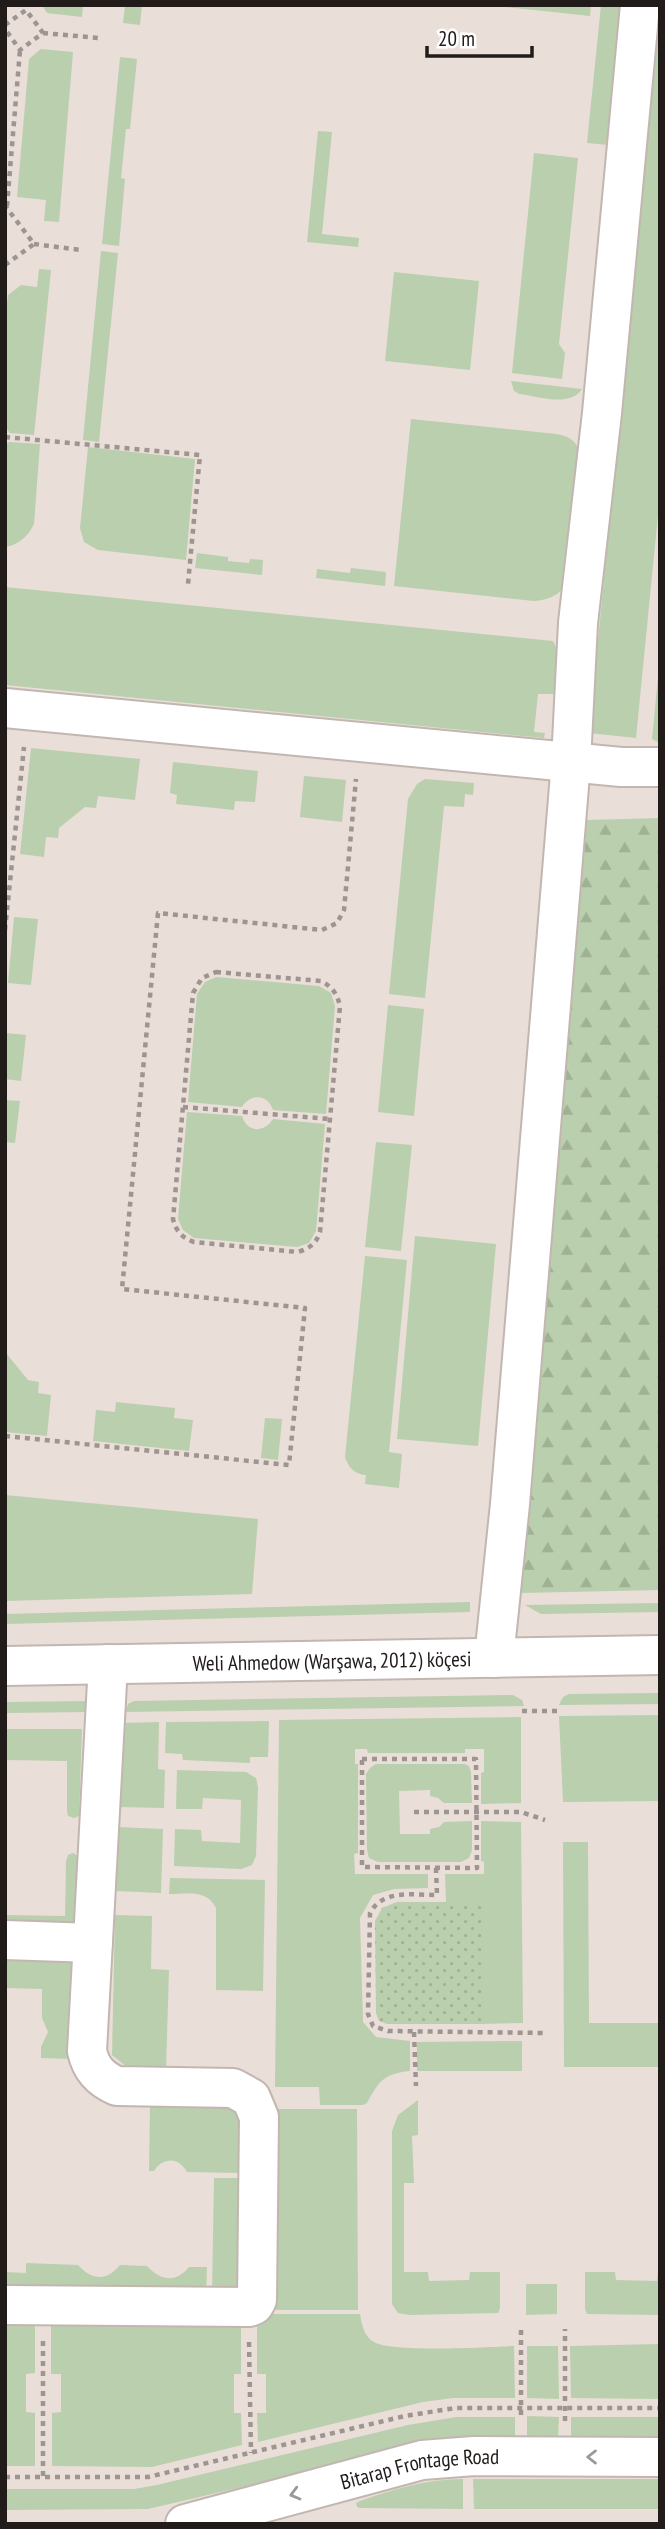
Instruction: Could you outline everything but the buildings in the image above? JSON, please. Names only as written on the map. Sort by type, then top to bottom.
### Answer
[{"type":"street","points":[[494,1658],[511,1491],[570,762],[578,623],[603,399],[640,5]]},
{"type":"street","points":[[5,708],[621,767],[660,767]]},
{"type":"street","name":"Weli Ahmedow (Warşawa, 2012) köçesi","points":[[5,1666],[660,1655]]},
{"type":"street","points":[[5,2305],[249,2307],[257,2300],[259,2117],[251,2098],[233,2088],[117,2086],[107,2081],[90,2063],[88,2051],[108,1664]]},
{"type":"street","points":[[5,1940],[93,1943]]},
{"type":"street","name":"Bitarap Frontage Road","points":[[186,2524],[422,2460],[474,2456],[660,2457]]},
{"type":"path","points":[[34,244],[6,207],[20,50],[5,27],[27,8],[43,33]]},
{"type":"path","points":[[20,50],[43,33],[99,38]]},
{"type":"path","points":[[5,265],[34,244],[81,250]]},
{"type":"path","points":[[5,437],[200,455],[188,584]]},
{"type":"path","points":[[5,930],[23,748],[28,741]]},
{"type":"path","points":[[5,1436],[289,1465],[305,1308],[122,1289],[158,913],[323,930],[337,923],[344,910],[357,783],[353,774]]},
{"type":"path","points":[[216,972],[321,982],[334,990],[340,1006],[330,1119],[320,1232],[312,1246],[298,1252],[194,1242],[180,1233],[173,1219],[193,993],[202,978],[216,972]]},
{"type":"path","points":[[183,1107],[330,1119]]},
{"type":"path","points":[[522,1711],[559,1711]]},
{"type":"path","points":[[362,1759],[476,1759],[476,1812],[477,1868],[362,1867],[362,1759]]},
{"type":"path","points":[[414,1812],[521,1812],[545,1820]]},
{"type":"path","points":[[436,1868],[436,1895],[388,1897],[372,1908],[368,1920],[368,2014],[373,2026],[381,2030],[414,2032],[545,2033]]},
{"type":"path","points":[[414,2032],[415,2086]]},
{"type":"path","points":[[43,2305],[43,2477]]},
{"type":"path","points":[[249,2307],[251,2453]]},
{"type":"path","points":[[565,2329],[565,2430]]},
{"type":"path","points":[[521,2330],[521,2430]]},
{"type":"path","points":[[5,2477],[148,2477],[424,2412],[454,2408],[660,2408]]},
{"type":"green space","points":[[42,5],[83,5],[82,17],[47,13]]},
{"type":"green space","points":[[125,5],[142,5],[140,25],[123,23]]},
{"type":"green space","points":[[486,5],[591,5],[590,16]]},
{"type":"green space","points":[[601,5],[623,5],[608,145],[587,143]]},
{"type":"green space","points":[[660,5],[660,495],[636,738],[589,733]]},
{"type":"green space","points":[[41,49],[73,52],[59,222],[44,221],[46,200],[17,197],[29,59]]},
{"type":"green space","points":[[120,57],[137,59],[130,129],[126,129],[121,178],[125,179],[119,246],[102,244]]},
{"type":"green space","points":[[318,131],[332,132],[322,234],[359,238],[358,247],[307,242]]},
{"type":"green space","points":[[534,153],[578,158],[559,344],[565,353],[562,379],[512,373]]},
{"type":"green space","points":[[101,251],[118,253],[99,442],[83,440]]},
{"type":"green space","points":[[39,269],[51,270],[34,435],[10,433],[5,427],[5,322],[8,295],[21,285],[37,287]]},
{"type":"green space","points":[[394,272],[479,281],[470,370],[385,361]]},
{"type":"green space","points":[[511,381],[582,389],[570,398],[553,399],[519,394],[514,391]]},
{"type":"green space","points":[[411,419],[557,434],[575,443],[580,453],[564,588],[561,591],[551,598],[534,601],[394,586]]},
{"type":"green space","points":[[9,442],[40,444],[34,524],[22,539],[5,547],[5,445]]},
{"type":"green space","points":[[88,447],[195,459],[186,560],[98,550],[84,542],[80,528]]},
{"type":"green space","points":[[197,553],[228,557],[228,561],[249,563],[250,559],[263,560],[262,575],[195,568]]},
{"type":"green space","points":[[351,568],[386,572],[385,586],[316,578],[317,569],[350,573]]},
{"type":"green space","points":[[5,587],[553,641],[556,647],[556,694],[538,694],[534,732],[545,733],[544,738],[5,685]]},
{"type":"green space","points":[[660,656],[660,743],[652,739]]},
{"type":"green space","points":[[31,748],[140,759],[135,800],[98,796],[96,808],[85,807],[59,828],[58,838],[46,837],[44,857],[20,854]]},
{"type":"green space","points":[[173,762],[258,771],[255,802],[235,801],[234,810],[176,804],[177,795],[170,793]]},
{"type":"green space","points":[[304,776],[346,780],[342,822],[300,817]]},
{"type":"green space","points":[[425,779],[474,783],[473,795],[465,794],[464,807],[444,806],[425,998],[389,994],[408,799],[417,784]]},
{"type":"green space","points":[[660,818],[660,1590],[521,1593],[587,820]]},
{"type":"green space","points":[[14,917],[38,919],[31,985],[8,983]]},
{"type":"green space","points":[[216,977],[319,986],[331,993],[335,1006],[326,1114],[273,1110],[267,1101],[259,1097],[250,1099],[242,1107],[188,1102],[197,994],[205,982]]},
{"type":"green space","points":[[388,1005],[424,1009],[414,1116],[378,1112]]},
{"type":"green space","points":[[5,1033],[26,1035],[21,1081],[5,1079]]},
{"type":"green space","points":[[5,1100],[20,1101],[15,1143],[5,1142]]},
{"type":"green space","points":[[187,1112],[242,1116],[248,1126],[256,1129],[265,1127],[273,1119],[325,1124],[316,1231],[309,1243],[297,1247],[194,1238],[183,1230],[178,1219]]},
{"type":"green space","points":[[376,1142],[412,1145],[401,1251],[365,1247]]},
{"type":"green space","points":[[415,1236],[496,1244],[478,1446],[397,1439]]},
{"type":"green space","points":[[365,1256],[407,1260],[389,1452],[402,1454],[399,1488],[365,1484],[366,1475],[352,1470],[345,1457]]},
{"type":"green space","points":[[5,1344],[6,1353],[28,1380],[39,1382],[38,1393],[51,1395],[47,1436],[5,1432]]},
{"type":"green space","points":[[116,1402],[175,1408],[174,1418],[193,1420],[189,1451],[93,1441],[96,1410],[115,1412]]},
{"type":"green space","points":[[265,1418],[282,1419],[278,1460],[261,1458]]},
{"type":"green space","points":[[5,1495],[258,1519],[252,1594],[5,1601]]},
{"type":"green space","points":[[470,1602],[470,1612],[5,1624],[5,1614]]},
{"type":"green space","points":[[660,1603],[660,1612],[541,1614],[525,1605]]},
{"type":"green space","points":[[660,1693],[660,1704],[559,1705],[563,1697],[569,1694]]},
{"type":"green space","points":[[513,1695],[522,1700],[524,1706],[125,1712],[128,1704],[134,1701]]},
{"type":"green space","points":[[90,1701],[90,1712],[5,1713],[5,1702]]},
{"type":"green space","points":[[660,1715],[660,1801],[563,1802],[559,1716]]},
{"type":"green space","points":[[521,1717],[521,1803],[481,1804],[484,1749],[465,1749],[465,1753],[368,1753],[367,1749],[355,1749],[355,1764],[358,1764],[358,1853],[354,1854],[355,1874],[428,1874],[428,1888],[394,1889],[373,1895],[360,1918],[363,2022],[376,2037],[410,2041],[410,2071],[394,2074],[383,2080],[363,2105],[320,2105],[319,2087],[275,2087],[279,1720]]},
{"type":"green space","points":[[269,1721],[268,1757],[250,1757],[250,1763],[183,1760],[182,1754],[165,1753],[166,1722]]},
{"type":"green space","points":[[159,1722],[158,1769],[165,1770],[164,1808],[119,1807],[121,1723]]},
{"type":"green space","points":[[5,1729],[82,1729],[79,1816],[68,1816],[67,1761],[5,1760]]},
{"type":"green space","points":[[376,1764],[469,1766],[472,1803],[444,1803],[430,1796],[430,1790],[399,1791],[400,1834],[430,1834],[430,1829],[439,1827],[444,1822],[472,1821],[472,1850],[469,1858],[461,1862],[378,1862],[369,1858],[366,1774]]},
{"type":"green space","points":[[177,1770],[246,1772],[256,1778],[256,1856],[252,1865],[241,1869],[174,1866],[175,1829],[201,1830],[202,1841],[240,1843],[241,1800],[203,1798],[202,1809],[176,1809]]},
{"type":"green space","points":[[481,1821],[521,1822],[523,2023],[482,2024],[482,1902],[446,1902],[445,1874],[484,1874],[484,1862],[481,1861]]},
{"type":"green space","points":[[118,1827],[163,1829],[161,1893],[116,1891]]},
{"type":"green space","points":[[563,1842],[588,1842],[589,2023],[660,2023],[660,2067],[564,2067]]},
{"type":"green space","points":[[73,1853],[78,1856],[79,1861],[79,1931],[5,1929],[5,1915],[65,1916],[66,1861],[68,1855]]},
{"type":"green space","points":[[170,1878],[265,1880],[263,1991],[216,1990],[216,1908],[202,1895],[169,1894]]},
{"type":"green space","points":[[397,1902],[482,1902],[482,2024],[387,2024],[379,2021],[376,2013],[375,1921],[382,1908]]},
{"type":"green space","points":[[115,1915],[152,1916],[151,1969],[169,1970],[166,2070],[128,2068],[112,2055]]},
{"type":"green space","points":[[5,1954],[73,1955],[71,2059],[41,2058],[41,2047],[48,2032],[42,2018],[42,1989],[5,1988]]},
{"type":"green space","points":[[522,2041],[522,2071],[417,2071],[417,2042]]},
{"type":"green space","points":[[418,2100],[418,2135],[412,2136],[414,2183],[404,2183],[404,2272],[428,2272],[429,2281],[469,2280],[470,2272],[500,2272],[498,2313],[409,2315],[398,2313],[392,2304],[392,2131],[398,2115]]},
{"type":"green space","points":[[150,2106],[225,2108],[234,2111],[239,2118],[242,2132],[241,2173],[187,2172],[175,2161],[166,2161],[154,2171],[149,2171]]},
{"type":"green space","points":[[275,2109],[357,2109],[358,2310],[276,2310]]},
{"type":"green space","points":[[214,2178],[241,2178],[239,2291],[212,2296]]},
{"type":"green space","points":[[26,2263],[78,2265],[88,2274],[99,2277],[110,2274],[120,2265],[147,2266],[158,2275],[168,2278],[179,2276],[189,2267],[207,2267],[206,2296],[5,2292],[5,2272],[26,2273]]},
{"type":"green space","points":[[585,2272],[615,2272],[616,2280],[657,2281],[660,2272],[660,2315],[587,2314]]},
{"type":"green space","points":[[526,2284],[557,2284],[557,2314],[526,2315]]},
{"type":"green space","points":[[269,2314],[360,2314],[368,2337],[384,2345],[441,2349],[514,2346],[515,2398],[453,2398],[423,2402],[258,2442],[257,2413],[266,2413],[266,2374],[257,2374],[257,2319]]},
{"type":"green space","points":[[5,2318],[35,2319],[35,2373],[26,2374],[26,2412],[35,2413],[35,2466],[5,2466]]},
{"type":"green space","points":[[51,2319],[241,2319],[241,2374],[234,2374],[234,2413],[241,2413],[242,2445],[152,2467],[52,2466],[52,2413],[61,2412],[61,2374],[51,2374]]},
{"type":"green space","points":[[660,2344],[660,2399],[571,2398],[570,2346]]},
{"type":"green space","points":[[527,2346],[558,2346],[559,2399],[527,2398]]},
{"type":"green space","points":[[527,2416],[559,2417],[558,2441],[527,2441]]},
{"type":"green space","points":[[456,2417],[515,2417],[515,2441],[413,2447],[148,2509],[5,2510],[5,2489],[134,2489],[408,2425]]},
{"type":"green space","points":[[571,2417],[660,2417],[660,2442],[571,2441]]},
{"type":"green space","points":[[463,2479],[463,2509],[360,2508],[356,2503],[411,2486]]},
{"type":"green space","points":[[473,2479],[660,2479],[660,2509],[474,2509]]}]
